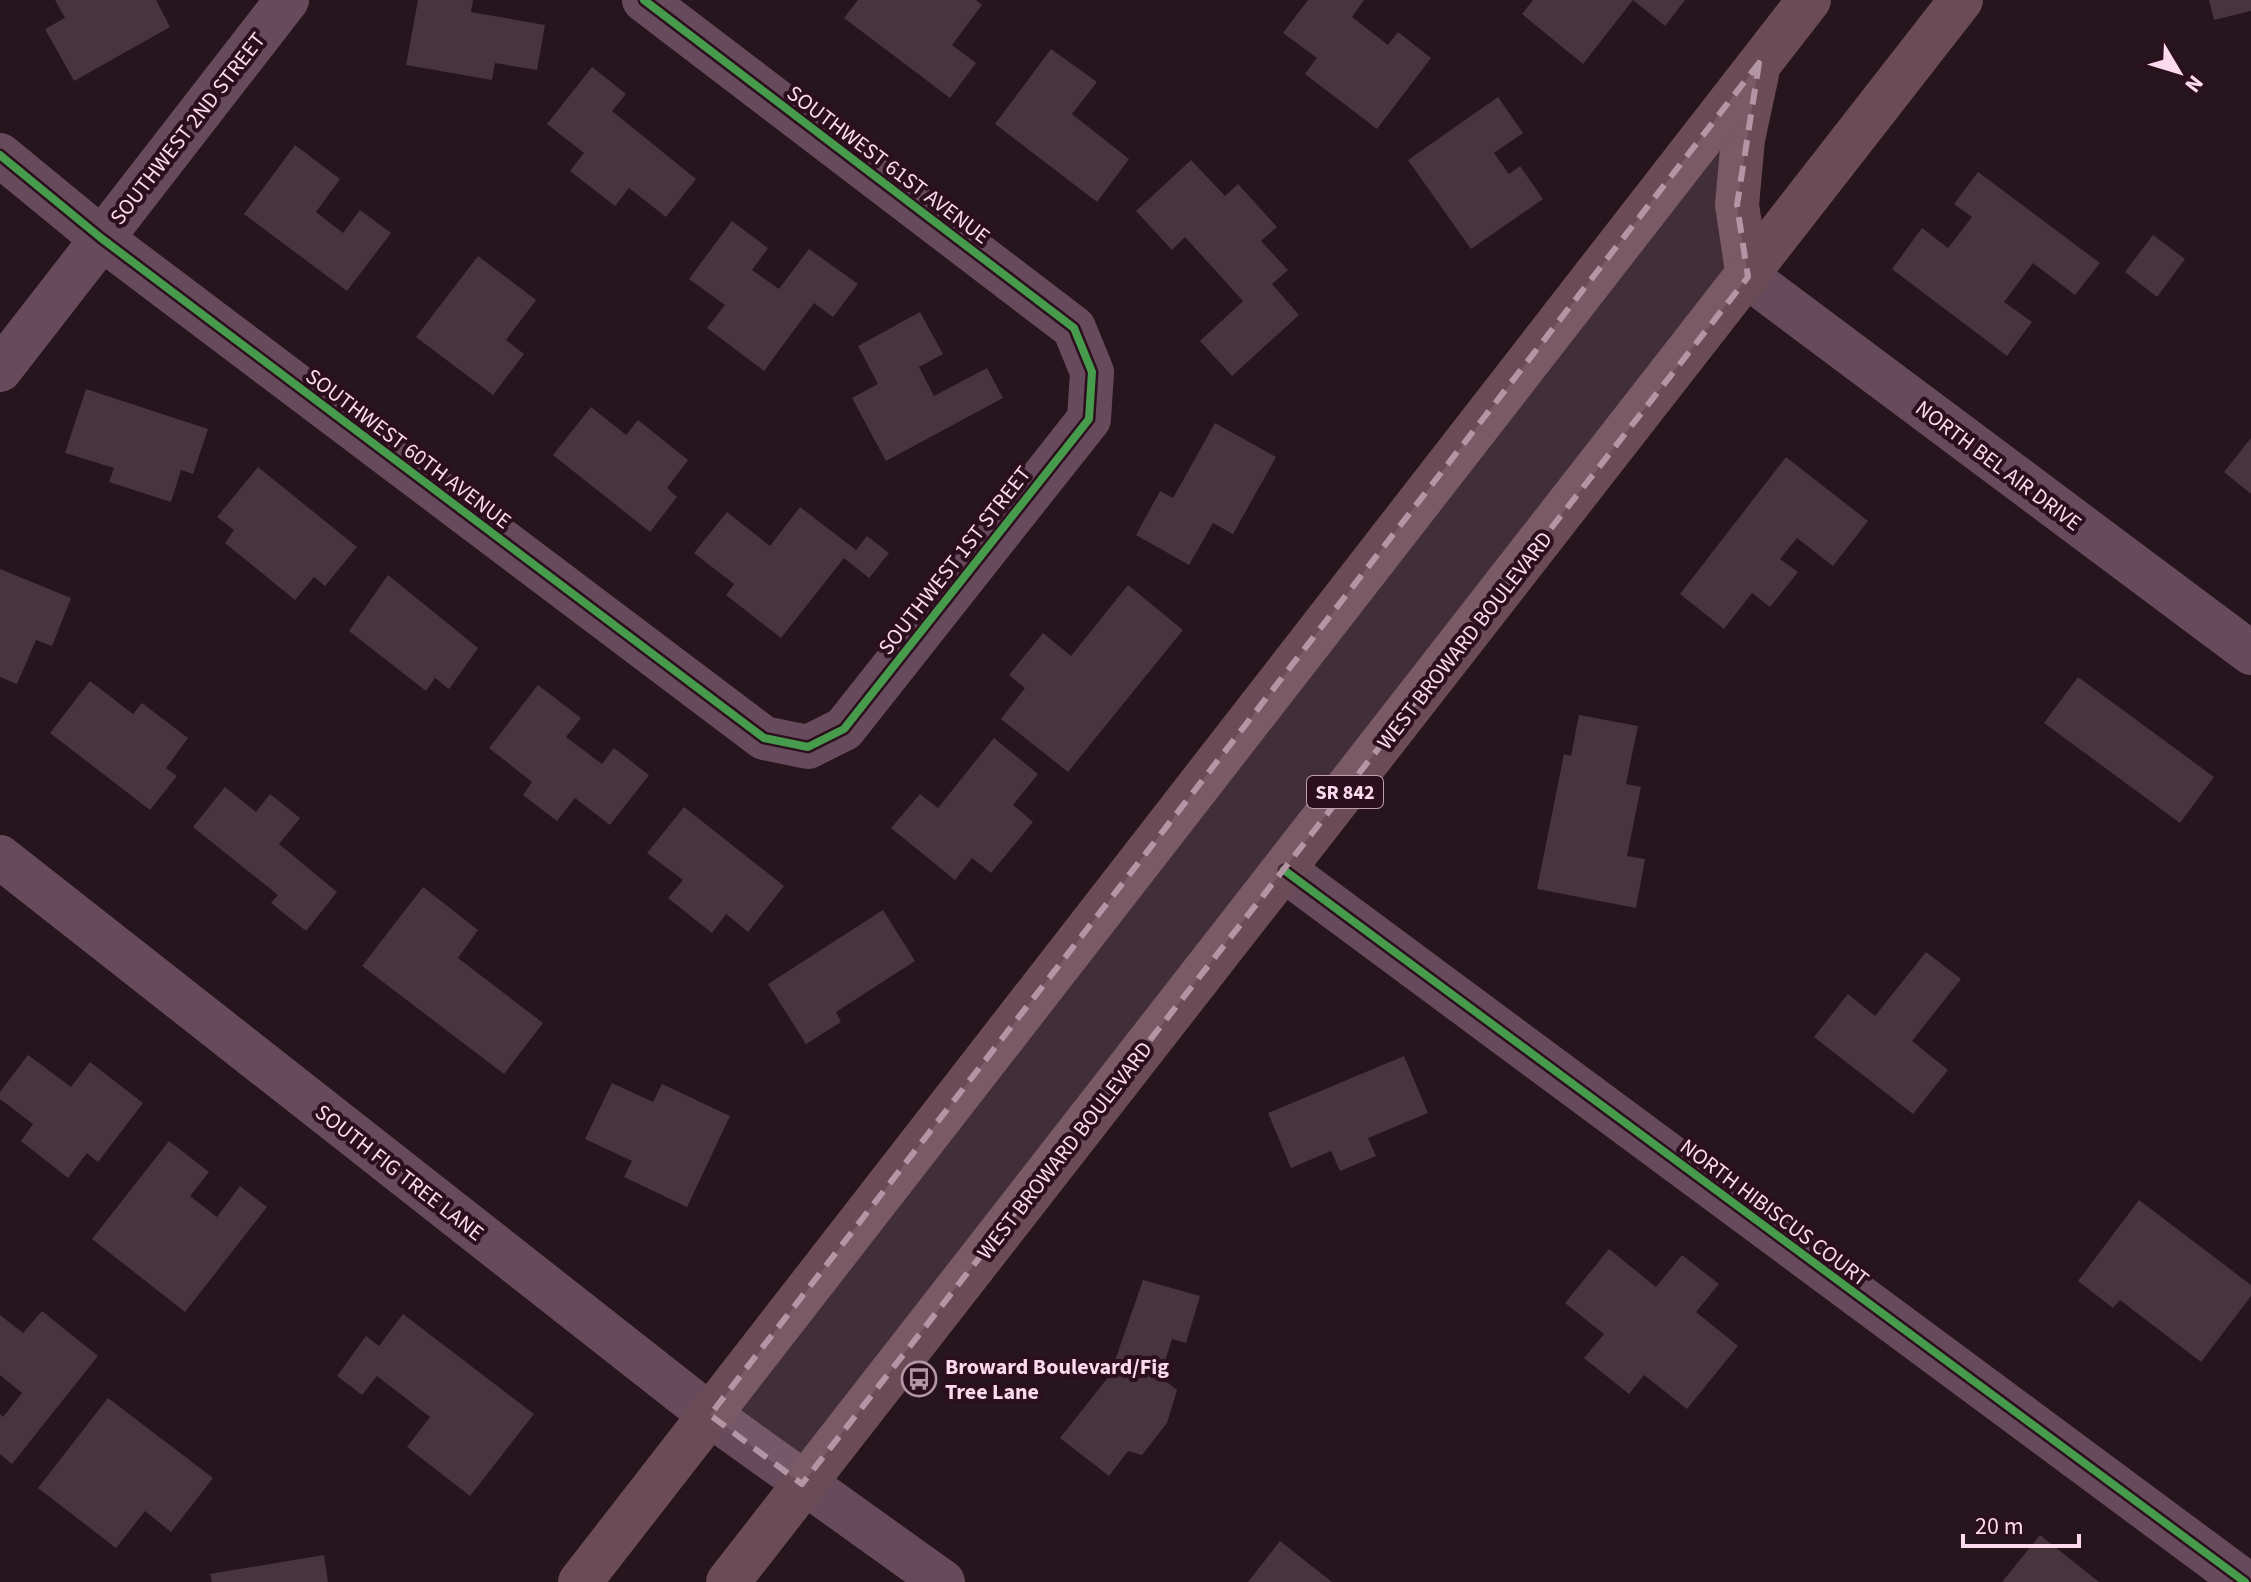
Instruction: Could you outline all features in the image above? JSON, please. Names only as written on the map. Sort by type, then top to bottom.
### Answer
[{"type":"main road","points":[[580,1582],[1809,0]]},
{"type":"main road","name":"WEST BROWARD BOULEVARD","points":[[728,1582],[1961,0]]},
{"type":"main road","points":[[1748,277],[1737,205],[1743,139],[1759,63]]},
{"type":"street","name":"SOUTHWEST 2ND STREET","points":[[0,370],[287,0]]},
{"type":"street","name":"SOUTHWEST 61ST AVENUE","points":[[644,0],[1074,328],[1092,372]]},
{"type":"street","name":"SOUTHWEST 60TH AVENUE","points":[[0,155],[101,238],[764,738],[808,747]]},
{"type":"street","name":"NORTH BEL AIR DRIVE","points":[[1748,277],[2251,653]]},
{"type":"street","name":"SOUTHWEST 1ST STREET","points":[[808,747],[844,729],[1089,419],[1092,372]]},
{"type":"street","name":"SOUTH FIG TREE LANE","points":[[0,857],[710,1415],[802,1484],[943,1582]]},
{"type":"street","name":"NORTH HIBISCUS COURT","points":[[1284,870],[2245,1582]]},
{"type":"highlighted area","points":[[1759,63],[1737,205],[1748,277],[802,1484],[710,1415]]},
{"type":"building","points":[[55,0],[156,0],[170,27],[74,81],[45,29],[65,18]]},
{"type":"building","points":[[418,0],[473,0],[471,12],[545,25],[537,70],[495,63],[492,80],[406,65]]},
{"type":"building","points":[[858,0],[976,0],[982,5],[952,45],[976,63],[950,98],[844,18]]},
{"type":"building","points":[[1308,0],[1364,0],[1352,17],[1388,45],[1398,32],[1431,58],[1377,129],[1305,74],[1317,58],[1283,33]]},
{"type":"building","points":[[1533,0],[1633,0],[1583,64],[1522,14]]},
{"type":"building","points":[[1633,0],[1685,0],[1665,26]]},
{"type":"building","points":[[2209,0],[2251,0],[2251,11],[2214,20]]},
{"type":"building","points":[[1051,49],[1097,82],[1072,114],[1129,159],[1097,202],[995,124]]},
{"type":"building","points":[[592,67],[626,94],[612,111],[696,179],[666,217],[629,188],[615,206],[570,171],[584,153],[547,124]]},
{"type":"building","points":[[1498,97],[1523,133],[1494,153],[1509,174],[1520,166],[1543,199],[1471,249],[1408,160]]},
{"type":"building","points":[[295,145],[340,179],[316,212],[343,233],[360,210],[391,233],[347,291],[244,214]]},
{"type":"building","points":[[1191,160],[1225,196],[1238,184],[1277,227],[1261,241],[1288,270],[1272,284],[1299,315],[1232,376],[1200,341],[1243,301],[1185,237],[1172,250],[1136,211]]},
{"type":"building","points":[[1978,172],[2100,263],[2075,295],[2033,263],[2004,302],[2032,322],[2007,356],[1892,269],[1922,228],[1948,248],[1972,217],[1954,204]]},
{"type":"building","points":[[732,221],[768,248],[752,270],[779,289],[809,249],[858,284],[833,317],[814,303],[764,371],[707,328],[725,305],[689,279]]},
{"type":"building","points":[[2153,235],[2185,259],[2157,297],[2125,272]]},
{"type":"building","points":[[478,256],[536,300],[506,340],[524,354],[493,395],[416,337]]},
{"type":"building","points":[[920,312],[943,354],[919,367],[934,396],[987,368],[1003,398],[886,461],[852,398],[878,384],[858,346]]},
{"type":"building","points":[[86,389],[208,429],[193,474],[181,470],[171,502],[109,482],[114,468],[65,453]]},
{"type":"building","points":[[591,407],[626,435],[638,420],[688,460],[667,488],[677,497],[650,532],[553,455]]},
{"type":"building","points":[[1215,423],[1276,457],[1233,534],[1213,523],[1189,565],[1136,535],[1160,491],[1173,498]]},
{"type":"building","points":[[2251,438],[2251,494],[2224,472]]},
{"type":"building","points":[[1786,457],[1868,521],[1833,566],[1797,538],[1780,559],[1798,572],[1770,607],[1752,593],[1724,629],[1680,594]]},
{"type":"building","points":[[258,467],[357,547],[325,586],[314,577],[295,600],[225,543],[234,530],[217,517]]},
{"type":"building","points":[[800,507],[856,550],[867,536],[889,553],[869,578],[844,558],[781,638],[726,595],[734,584],[694,553],[727,512],[770,546]]},
{"type":"building","points":[[0,569],[71,598],[52,646],[36,640],[17,684],[0,677]]},
{"type":"building","points":[[388,575],[478,648],[449,689],[435,678],[426,691],[349,631]]},
{"type":"building","points":[[1128,585],[1183,630],[1068,772],[1001,719],[1025,688],[1009,675],[1043,633],[1071,656]]},
{"type":"building","points":[[2078,677],[2214,777],[2180,823],[2044,723]]},
{"type":"building","points":[[90,681],[133,714],[142,703],[188,738],[166,768],[177,776],[150,810],[50,733]]},
{"type":"building","points":[[538,685],[581,718],[566,737],[602,764],[614,748],[649,775],[610,825],[575,798],[557,821],[523,795],[532,782],[489,748]]},
{"type":"building","points":[[1579,715],[1638,726],[1626,784],[1641,787],[1627,856],[1645,859],[1636,908],[1537,889],[1564,754],[1571,756]]},
{"type":"building","points":[[994,738],[1038,774],[1013,805],[1033,822],[991,873],[972,858],[955,880],[891,828],[920,794],[938,808]]},
{"type":"building","points":[[225,787],[256,812],[270,794],[300,818],[279,844],[337,892],[306,931],[271,903],[278,895],[193,827]]},
{"type":"building","points":[[684,807],[784,886],[748,932],[726,914],[712,933],[668,898],[683,880],[647,853]]},
{"type":"building","points":[[423,887],[478,930],[458,958],[543,1023],[504,1074],[362,966]]},
{"type":"building","points":[[883,910],[915,961],[836,1012],[841,1022],[806,1044],[768,984]]},
{"type":"building","points":[[1926,952],[1961,979],[1912,1041],[1948,1070],[1913,1114],[1814,1037],[1848,994],[1875,1016]]},
{"type":"building","points":[[28,1055],[71,1087],[90,1062],[143,1103],[98,1162],[87,1153],[68,1178],[21,1141],[33,1124],[0,1099],[0,1092]]},
{"type":"building","points":[[1404,1056],[1428,1113],[1368,1138],[1376,1156],[1340,1171],[1331,1151],[1291,1168],[1268,1113]]},
{"type":"building","points":[[612,1083],[653,1102],[662,1084],[730,1116],[687,1207],[624,1177],[632,1161],[585,1139]]},
{"type":"building","points":[[169,1141],[209,1172],[190,1196],[217,1217],[240,1186],[267,1207],[185,1312],[92,1239]]},
{"type":"building","points":[[2139,1200],[2251,1285],[2251,1296],[2201,1362],[2120,1300],[2113,1308],[2078,1281]]},
{"type":"building","points":[[1609,1249],[1656,1287],[1682,1255],[1719,1284],[1696,1312],[1738,1346],[1687,1409],[1644,1375],[1629,1394],[1584,1358],[1604,1334],[1565,1303]]},
{"type":"building","points":[[1143,1280],[1200,1296],[1186,1343],[1172,1339],[1160,1377],[1177,1390],[1167,1423],[1142,1455],[1128,1451],[1109,1476],[1060,1438],[1110,1375]]},
{"type":"building","points":[[42,1311],[98,1356],[12,1464],[0,1454],[0,1414],[3,1417],[22,1393],[0,1375],[0,1315],[23,1333]]},
{"type":"building","points":[[403,1314],[534,1414],[470,1496],[407,1447],[430,1417],[377,1376],[362,1395],[337,1376],[366,1336],[379,1346]]},
{"type":"building","points":[[108,1398],[213,1478],[171,1532],[145,1511],[116,1548],[38,1488]]},
{"type":"building","points":[[2040,1535],[2099,1582],[2002,1582]]},
{"type":"building","points":[[1280,1541],[1332,1582],[1248,1582]]},
{"type":"building","points":[[324,1555],[328,1582],[212,1582],[210,1574]]},
{"type":"cycle path","points":[[0,155],[101,238],[764,738],[808,747],[844,729],[1089,419],[1092,372],[1074,328],[644,0]]},
{"type":"cycle path","points":[[1284,870],[2245,1582]]},
{"type":"place","name":"Broward Boulevard/Fig Tree Lane","points":[[919,1379]]}]
